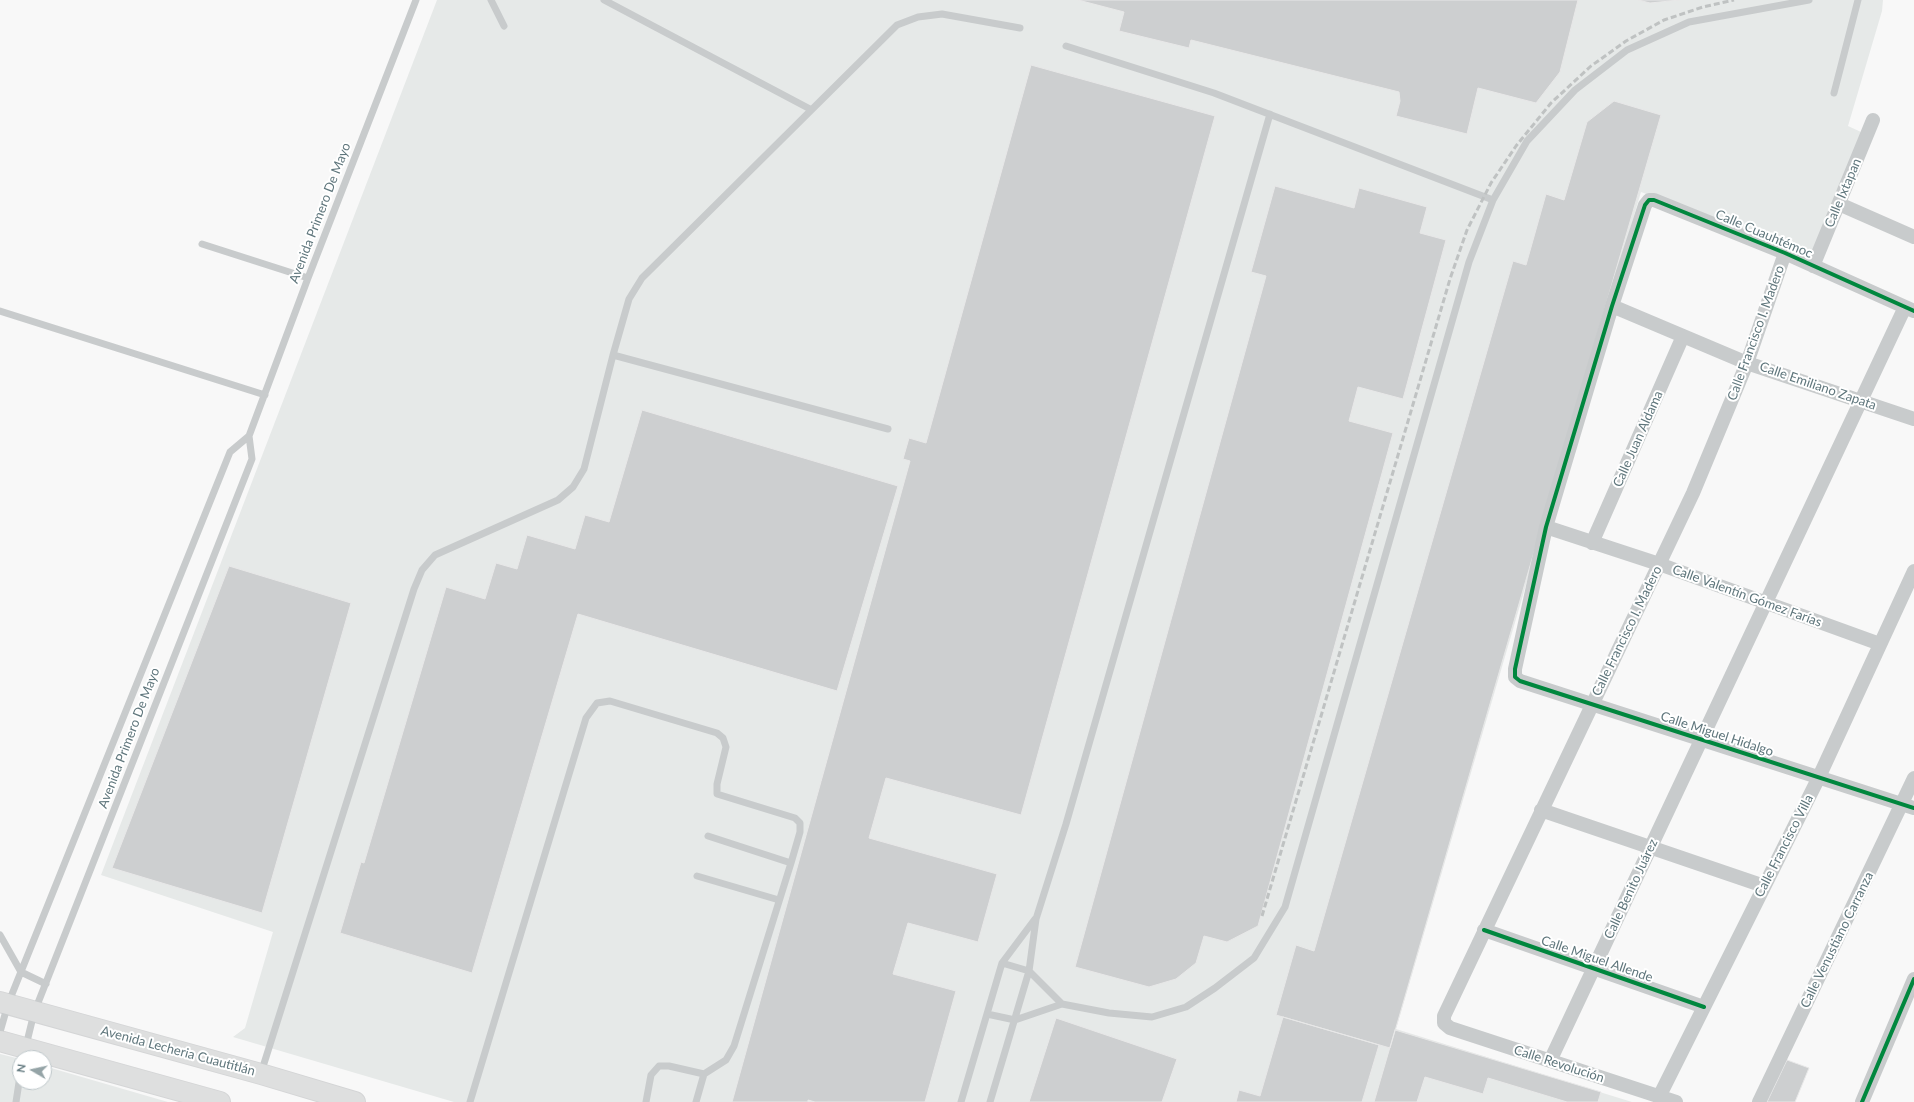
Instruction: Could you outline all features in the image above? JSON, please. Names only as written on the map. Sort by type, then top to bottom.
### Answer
[{"type":"main road","name":"Avenida Lecheria Cuautitlán","points":[[4,1003],[34,1013],[261,1074],[355,1102]]},
{"type":"main road","points":[[0,1041],[17,1050]]},
{"type":"main road","points":[[52,1060],[220,1102]]},
{"type":"street","name":"Calle Ixtapan","points":[[1813,266],[1874,120]]},
{"type":"street","name":"Calle Cuauhtémoc","points":[[1612,306],[1645,205],[1649,200],[1654,200],[1785,253],[1910,309]]},
{"type":"street","points":[[1839,204],[1914,237]]},
{"type":"street","name":"Calle Francisco I. Madero","points":[[1444,1023],[1444,1016],[1484,930],[1693,493],[1747,362],[1785,253]]},
{"type":"street","points":[[1546,527],[1612,306]]},
{"type":"street","name":"Calle Emiliano Zapata","points":[[1612,306],[1747,362],[1914,419]]},
{"type":"street","points":[[1702,739],[1861,401],[1910,309]]},
{"type":"street","name":"Calle Juan Aldama","points":[[1592,543],[1683,336]]},
{"type":"street","name":"Calle Valentín Gómez Farías","points":[[1546,527],[1659,564],[1880,644]]},
{"type":"street","name":"Calle Miguel Hidalgo","points":[[1546,527],[1515,669],[1515,677],[1520,681],[1908,806]]},
{"type":"street","name":"Calle Francisco Villa","points":[[1659,1097],[1819,777],[1914,571]]},
{"type":"street","name":"Calle Benito Juárez","points":[[1550,1061],[1702,739]]},
{"type":"street","name":"Calle Venustiano Carranza","points":[[1759,1102],[1908,806],[1914,778]]},
{"type":"street","points":[[1541,810],[1764,886]]},
{"type":"street","name":"Calle Miguel Allende","points":[[1484,930],[1704,1007]]},
{"type":"street","points":[[1862,1102],[1914,979]]},
{"type":"street","name":"Calle Revolución","points":[[1444,1023],[1450,1028],[1676,1102]]},
{"type":"lane","name":"Avenida Primero De Mayo","points":[[24,1050],[34,1013],[252,459],[249,436],[308,278],[416,0]]},
{"type":"lane","points":[[491,0],[504,26]]},
{"type":"lane","points":[[604,0],[810,109]]},
{"type":"lane","points":[[987,1014],[1015,1020],[1062,1004],[1109,1013],[1152,1018],[1186,1007],[1215,988],[1254,958],[1285,907],[1470,262],[1493,200],[1527,141],[1575,90],[1627,50],[1689,22],[1809,0]]},
{"type":"lane","points":[[1834,93],[1858,0]]},
{"type":"lane","points":[[261,1074],[414,589],[422,570],[435,555],[558,500],[573,487],[584,469],[613,355],[630,299],[642,278],[810,109],[897,25],[918,17],[942,14],[1020,28]]},
{"type":"lane","points":[[1066,46],[1214,93],[1493,200]]},
{"type":"lane","points":[[990,1102],[1029,970],[1036,919],[1066,824],[1270,114]]},
{"type":"lane","points":[[202,244],[308,278]]},
{"type":"lane","points":[[0,311],[265,394]]},
{"type":"lane","points":[[613,355],[888,430]]},
{"type":"lane","name":"Avenida Primero De Mayo","points":[[0,1032],[4,1003],[21,972],[230,452],[249,436]]},
{"type":"lane","points":[[470,1102],[586,718],[597,703],[610,701],[717,733],[723,738],[726,747],[717,784],[717,794],[795,818],[800,823],[800,832],[734,1046],[726,1060],[704,1074],[696,1102]]},
{"type":"lane","points":[[708,836],[791,862]]},
{"type":"lane","points":[[697,876],[779,900]]},
{"type":"lane","points":[[961,1102],[1002,963],[1036,919]]},
{"type":"lane","points":[[0,935],[21,972],[46,984]]},
{"type":"lane","points":[[1002,963],[1029,970],[1062,1004]]},
{"type":"lane","points":[[646,1102],[651,1075],[659,1066],[669,1066],[704,1074]]},
{"type":"lane","points":[[16,1102],[18,1090]]},
{"type":"shaded area","points":[[437,0],[1883,0],[1882,11],[1848,126],[1861,132],[1812,253],[1641,192],[1396,1029],[1632,1102],[454,1102],[233,1037],[245,1028],[273,932],[101,875]]},
{"type":"shaded area","points":[[0,1054],[12,1057],[12,1090],[52,1090],[52,1068],[168,1102],[0,1102]]},
{"type":"building","points":[[1078,0],[1578,0],[1560,72],[1536,103],[1478,88],[1467,134],[1396,116],[1400,101],[1399,92],[1191,40],[1189,48],[1119,31],[1124,12]]},
{"type":"building","points":[[1638,0],[1680,0],[1650,3]]},
{"type":"building","points":[[1031,65],[1215,116],[1021,815],[886,778],[869,838],[997,874],[978,942],[908,923],[893,974],[956,991],[925,1102],[815,1102],[808,1100],[808,1102],[732,1102],[910,461],[903,459],[909,438],[926,443]]},
{"type":"building","points":[[1614,101],[1661,115],[1390,1048],[1276,1015],[1296,945],[1314,951],[1513,261],[1526,265],[1546,194],[1564,200],[1587,122]]},
{"type":"building","points":[[1275,186],[1354,208],[1359,188],[1427,207],[1420,233],[1446,240],[1403,399],[1358,387],[1349,421],[1393,433],[1258,926],[1227,942],[1204,936],[1196,963],[1176,979],[1149,987],[1075,967],[1266,276],[1251,272]]},
{"type":"building","points":[[642,410],[898,486],[837,691],[578,614],[472,973],[340,933],[361,862],[364,863],[446,587],[485,599],[496,563],[517,569],[527,535],[575,549],[585,515],[609,522]]},
{"type":"building","points":[[229,566],[351,603],[262,913],[112,868]]},
{"type":"building","points":[[1283,1017],[1379,1045],[1362,1102],[1236,1102],[1239,1090],[1260,1096]]},
{"type":"building","points":[[1056,1018],[1177,1059],[1162,1102],[1029,1102]]},
{"type":"building","points":[[1395,1030],[1601,1092],[1598,1102],[1567,1102],[1488,1078],[1483,1094],[1425,1077],[1417,1102],[1374,1102]]},
{"type":"building","points":[[1787,1060],[1809,1068],[1795,1102],[1767,1102]]},
{"type":"railway","points":[[1262,916],[1450,279],[1467,230],[1491,183],[1516,146],[1551,103],[1591,66],[1626,41],[1664,20],[1703,7],[1734,0]]},
{"type":"cycle path","points":[[1914,311],[1785,253],[1654,200],[1649,200],[1645,205],[1612,306],[1546,527],[1515,669],[1515,677],[1520,681],[1914,808]]},
{"type":"cycle path","points":[[1484,930],[1704,1007]]},
{"type":"cycle path","points":[[1862,1102],[1914,979]]}]
